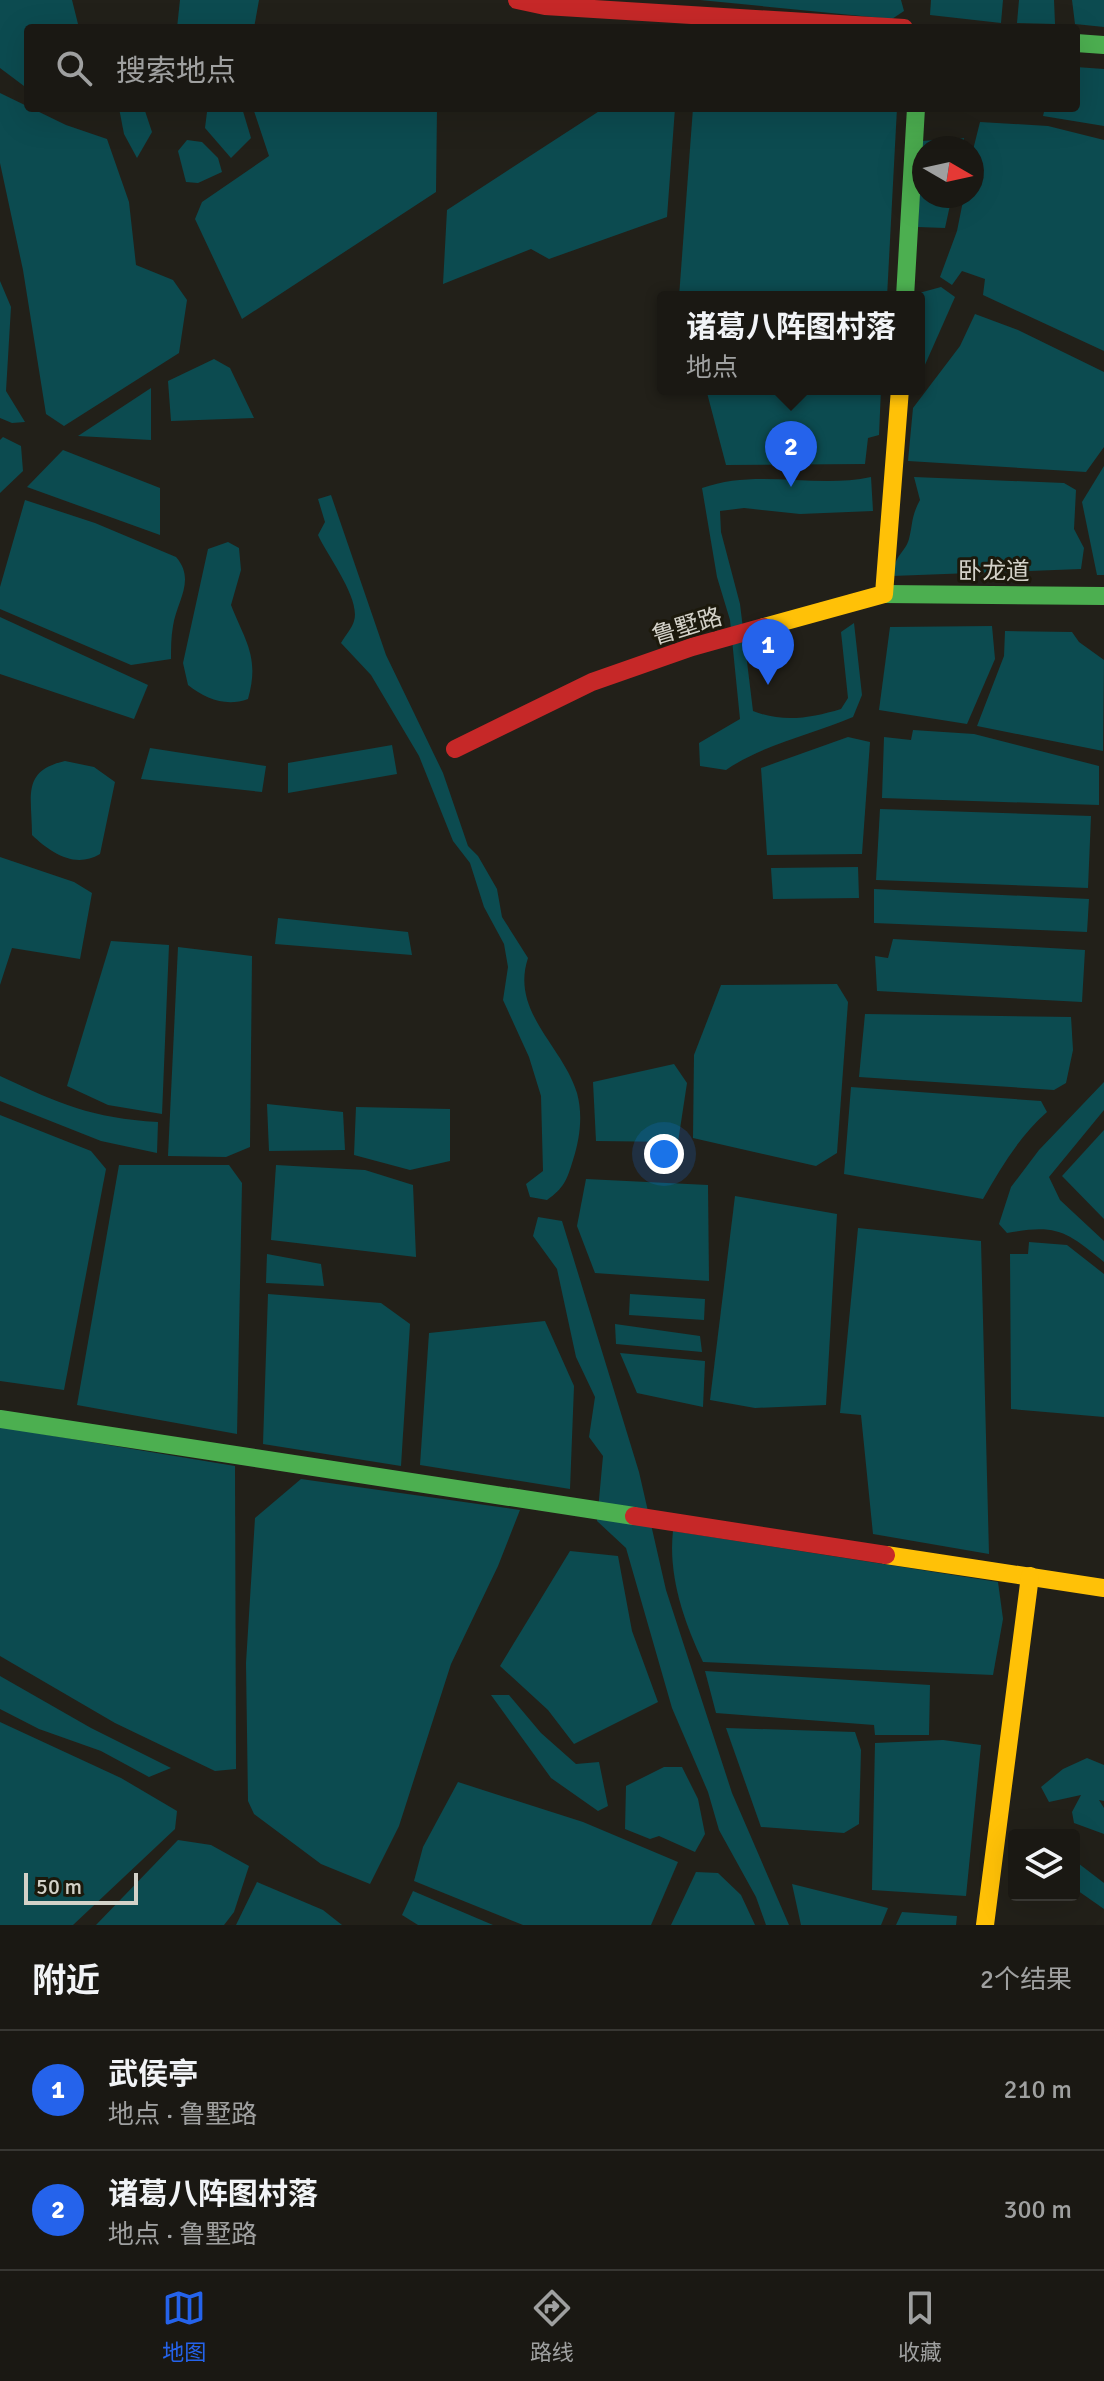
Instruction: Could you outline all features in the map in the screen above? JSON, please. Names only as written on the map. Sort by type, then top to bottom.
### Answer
[{"type":"street","points":[[517,0],[545,6],[839,24]]},
{"type":"street","points":[[1080,43],[1104,45]]},
{"type":"street","points":[[905,291],[916,112]]},
{"type":"street","points":[[884,594],[900,395]]},
{"type":"street","name":"卧龙道","points":[[884,594],[1104,596]]},
{"type":"street","name":"鲁墅路","points":[[455,749],[592,682],[692,647],[884,594]]},
{"type":"street","points":[[0,1419],[1104,1588]]},
{"type":"street","points":[[985,1925],[1030,1576]]},
{"type":"water","points":[[0,0],[72,0],[78,24],[24,24],[24,86],[0,68]]},
{"type":"water","points":[[180,0],[259,0],[255,24],[177,24]]},
{"type":"water","points":[[700,0],[901,0],[904,11],[892,19]]},
{"type":"water","points":[[931,0],[1003,0],[1001,23],[930,15]]},
{"type":"water","points":[[1019,0],[1054,0],[1055,24],[1017,23]]},
{"type":"water","points":[[1072,0],[1104,0],[1104,27],[1075,24]]},
{"type":"water","points":[[1080,67],[1104,69],[1104,126],[1043,116],[1044,112],[1080,112]]},
{"type":"water","points":[[0,93],[24,105],[24,112],[39,112],[107,139],[129,202],[136,265],[173,280],[187,300],[179,353],[64,426],[46,414],[23,270],[0,163]]},
{"type":"water","points":[[120,112],[145,112],[152,132],[137,158],[124,134]]},
{"type":"water","points":[[207,112],[243,112],[251,138],[231,158],[205,128]]},
{"type":"water","points":[[254,112],[437,112],[436,192],[242,319],[195,219],[202,202],[269,156]]},
{"type":"water","points":[[598,112],[675,112],[667,217],[549,259],[531,249],[443,284],[447,210]]},
{"type":"water","points":[[693,112],[897,112],[887,291],[679,291]]},
{"type":"water","points":[[980,122],[1048,126],[1104,140],[1104,351],[983,295],[985,279],[962,271],[952,285],[940,277],[957,231],[962,208],[984,208],[984,136],[976,136]]},
{"type":"water","points":[[187,140],[202,142],[218,158],[222,172],[198,183],[186,182],[178,151]]},
{"type":"water","points":[[919,208],[949,208],[945,228],[918,227]]},
{"type":"water","points":[[0,281],[11,307],[6,391],[25,422],[12,423],[0,418]]},
{"type":"water","points":[[941,287],[955,297],[925,365],[925,291]]},
{"type":"water","points":[[975,314],[1018,330],[1104,372],[1104,447],[1086,472],[908,461],[913,408],[960,346]]},
{"type":"water","points":[[214,359],[230,368],[254,418],[171,421],[168,381]]},
{"type":"water","points":[[151,388],[151,440],[78,436]]},
{"type":"water","points":[[708,395],[881,395],[879,435],[868,438],[865,464],[726,465]]},
{"type":"water","points":[[3,437],[21,446],[23,471],[0,493],[0,440]]},
{"type":"water","points":[[63,450],[160,488],[160,535],[27,487]]},
{"type":"water","points":[[1104,466],[1104,575],[1097,575],[1082,502]]},
{"type":"water","points":[[871,477],[873,511],[800,514],[744,508],[720,511],[721,532],[740,604],[753,711],[775,717],[797,718],[841,709],[848,698],[841,632],[854,623],[862,695],[853,717],[772,747],[726,770],[700,766],[699,743],[740,719],[730,620],[717,577],[702,488],[744,480],[829,481]]},
{"type":"water","points":[[914,477],[1064,483],[1076,490],[1074,529],[1084,548],[1081,569],[892,576],[895,563],[909,539],[920,500]]},
{"type":"water","points":[[331,495],[386,655],[443,773],[468,846],[478,856],[497,889],[502,917],[528,958],[524,977],[532,1012],[577,1093],[580,1118],[575,1152],[564,1183],[547,1200],[530,1197],[526,1184],[543,1171],[541,1096],[529,1057],[503,1000],[508,967],[504,944],[484,907],[470,863],[453,841],[419,756],[371,675],[341,643],[353,624],[355,612],[348,590],[318,535],[325,522],[318,499]]},
{"type":"water","points":[[25,500],[95,523],[176,557],[185,574],[185,582],[173,626],[171,659],[131,665],[0,609],[0,587]]},
{"type":"water","points":[[228,542],[239,548],[241,570],[231,605],[249,650],[252,672],[248,699],[224,702],[209,698],[188,685],[183,663],[208,549]]},
{"type":"water","points":[[0,617],[148,685],[134,719],[0,674]]},
{"type":"water","points":[[992,626],[995,659],[967,724],[879,710],[890,627]]},
{"type":"water","points":[[1005,631],[1072,632],[1079,642],[1104,660],[1103,751],[977,726],[1004,656]]},
{"type":"water","points":[[913,730],[974,734],[1099,766],[1099,805],[882,798],[884,737],[911,740]]},
{"type":"water","points":[[848,737],[870,742],[862,854],[767,855],[761,768]]},
{"type":"water","points":[[392,745],[397,774],[288,793],[288,763]]},
{"type":"water","points":[[150,748],[266,766],[262,792],[141,779]]},
{"type":"water","points":[[65,761],[94,767],[115,782],[100,854],[82,860],[55,853],[32,835],[31,797],[35,779],[51,765]]},
{"type":"water","points":[[880,809],[1091,816],[1088,888],[876,880]]},
{"type":"water","points":[[0,857],[74,882],[92,893],[80,959],[12,948],[0,985]]},
{"type":"water","points":[[858,867],[859,898],[773,899],[771,868]]},
{"type":"water","points":[[874,889],[1089,899],[1087,932],[874,923]]},
{"type":"water","points":[[278,918],[408,932],[412,955],[275,944]]},
{"type":"water","points":[[893,939],[1085,950],[1082,1002],[877,991],[875,956],[888,958]]},
{"type":"water","points":[[111,941],[169,945],[162,1114],[108,1105],[67,1086]]},
{"type":"water","points":[[178,947],[252,956],[250,1147],[226,1157],[168,1156]]},
{"type":"water","points":[[837,984],[848,1002],[837,1153],[816,1166],[693,1138],[694,1055],[721,985]]},
{"type":"water","points":[[865,1014],[1071,1017],[1073,1050],[1066,1083],[1054,1090],[859,1077]]},
{"type":"water","points":[[674,1064],[687,1083],[678,1142],[596,1141],[593,1082]]},
{"type":"water","points":[[0,1076],[76,1108],[113,1117],[158,1122],[157,1153],[101,1141],[0,1101]]},
{"type":"water","points":[[1104,1082],[1104,1110],[1049,1177],[1060,1200],[1104,1241],[1104,1262],[1060,1232],[1038,1229],[1007,1233],[999,1224],[1011,1187],[1039,1150]]},
{"type":"water","points":[[851,1087],[1041,1101],[1047,1112],[1019,1142],[983,1199],[844,1174]]},
{"type":"water","points":[[267,1104],[343,1112],[345,1150],[269,1151]]},
{"type":"water","points":[[356,1107],[450,1109],[450,1161],[410,1170],[354,1155]]},
{"type":"water","points":[[0,1115],[91,1151],[106,1169],[64,1390],[0,1381]]},
{"type":"water","points":[[1104,1130],[1104,1219],[1062,1176]]},
{"type":"water","points":[[119,1165],[229,1165],[242,1183],[237,1434],[77,1405]]},
{"type":"water","points":[[276,1165],[365,1170],[413,1185],[416,1257],[271,1240]]},
{"type":"water","points":[[586,1179],[708,1185],[709,1281],[595,1273],[577,1226]]},
{"type":"water","points":[[735,1196],[837,1214],[826,1405],[755,1408],[710,1400]]},
{"type":"water","points":[[538,1217],[562,1221],[639,1472],[666,1590],[732,1793],[789,1925],[766,1925],[756,1897],[719,1830],[708,1792],[672,1708],[626,1548],[597,1521],[603,1456],[589,1437],[595,1397],[576,1357],[557,1269],[533,1236]]},
{"type":"water","points":[[858,1228],[981,1241],[989,1554],[873,1534],[861,1415],[840,1413]]},
{"type":"water","points":[[1029,1242],[1067,1245],[1104,1274],[1104,1417],[1011,1409],[1010,1254],[1028,1254]]},
{"type":"water","points":[[267,1254],[321,1264],[324,1286],[266,1283]]},
{"type":"water","points":[[268,1294],[381,1303],[410,1324],[401,1466],[263,1444]]},
{"type":"water","points":[[630,1294],[705,1299],[704,1320],[629,1315]]},
{"type":"water","points":[[545,1321],[574,1386],[570,1489],[420,1465],[429,1333]]},
{"type":"water","points":[[615,1324],[700,1336],[702,1352],[616,1344]]},
{"type":"water","points":[[620,1353],[705,1361],[703,1407],[637,1393]]},
{"type":"water","points":[[0,1427],[235,1466],[236,1769],[215,1771],[115,1723],[0,1656]]},
{"type":"water","points":[[301,1479],[520,1510],[498,1566],[451,1664],[399,1826],[370,1884],[321,1864],[254,1814],[248,1801],[246,1663],[255,1518]]},
{"type":"water","points":[[673,1531],[998,1582],[1003,1619],[993,1675],[703,1662],[675,1582]]},
{"type":"water","points":[[570,1551],[618,1556],[632,1631],[658,1702],[574,1744],[548,1710],[500,1666]]},
{"type":"water","points":[[705,1671],[930,1685],[929,1735],[875,1735],[874,1725],[716,1713]]},
{"type":"water","points":[[0,1676],[91,1728],[171,1768],[149,1777],[101,1751],[39,1729],[0,1709]]},
{"type":"water","points":[[491,1695],[509,1695],[541,1733],[576,1764],[599,1762],[608,1806],[598,1811],[551,1778]]},
{"type":"water","points":[[0,1722],[121,1778],[177,1811],[175,1829],[73,1925],[0,1925]]},
{"type":"water","points":[[726,1728],[855,1732],[861,1750],[859,1824],[844,1833],[761,1827]]},
{"type":"water","points":[[943,1740],[981,1745],[966,1896],[872,1890],[875,1743]]},
{"type":"water","points":[[1087,1758],[1104,1765],[1104,1801],[1099,1800],[1104,1808],[1104,1834],[1074,1823],[1072,1812],[1081,1795],[1049,1802],[1041,1787],[1063,1769]]},
{"type":"water","points":[[664,1767],[682,1767],[698,1799],[705,1834],[695,1852],[659,1836],[650,1839],[625,1829],[626,1786]]},
{"type":"water","points":[[458,1782],[583,1822],[678,1862],[651,1925],[523,1925],[414,1881],[423,1847]]},
{"type":"water","points":[[178,1840],[211,1845],[249,1866],[234,1912],[224,1925],[96,1925]]},
{"type":"water","points":[[1080,1865],[1104,1883],[1104,1909],[1080,1892]]},
{"type":"water","points":[[696,1872],[718,1873],[741,1895],[755,1925],[671,1925]]},
{"type":"water","points":[[257,1882],[323,1910],[342,1925],[236,1925]]},
{"type":"water","points":[[792,1884],[888,1908],[881,1925],[801,1925]]},
{"type":"water","points":[[413,1891],[493,1925],[418,1925],[402,1915]]},
{"type":"water","points":[[902,1912],[957,1916],[956,1925],[896,1925]]},
{"type":"traffic: fast","points":[[1080,43],[1104,45]]},
{"type":"traffic: fast","points":[[905,291],[916,112]]},
{"type":"traffic: fast","points":[[884,594],[1104,596]]},
{"type":"traffic: fast","points":[[0,1419],[634,1516]]},
{"type":"traffic: slow","points":[[764,627],[884,594],[900,395]]},
{"type":"traffic: slow","points":[[886,1555],[1104,1588]]},
{"type":"traffic: slow","points":[[985,1925],[1030,1576]]},
{"type":"traffic: jam","points":[[517,0],[545,6],[839,24]]},
{"type":"traffic: jam","points":[[455,749],[592,682],[692,647],[764,627]]},
{"type":"traffic: jam","points":[[634,1516],[886,1555]]},
{"type":"place","name":"诸葛八阵图村落","points":[[791,487]]},
{"type":"place","name":"武侯亭","points":[[768,685]]}]
